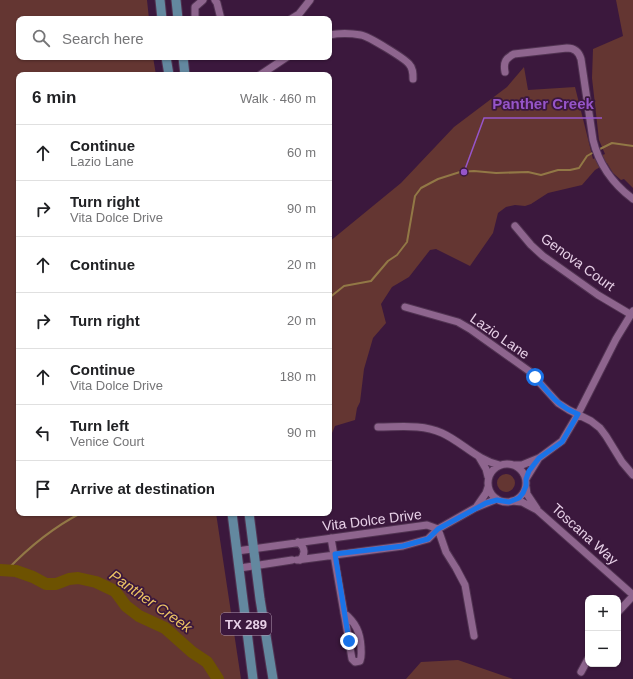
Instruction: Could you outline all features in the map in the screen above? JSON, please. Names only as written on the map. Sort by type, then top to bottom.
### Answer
[{"type":"main road","points":[[160,0],[162,16]]},
{"type":"main road","points":[[176,0],[178,16]]},
{"type":"main road","points":[[166,60],[168,72]]},
{"type":"main road","points":[[183,60],[185,72]]},
{"type":"main road","name":"TX 289","points":[[232,516],[253,679]]},
{"type":"main road","name":"TX 289","points":[[249,516],[273,679]]},
{"type":"street","points":[[194,16],[195,7],[203,0]]},
{"type":"street","points":[[215,0],[220,16]]},
{"type":"street","points":[[296,16],[310,0]]},
{"type":"street","points":[[332,34],[339,33],[362,35],[381,45],[409,63],[413,70],[413,79]]},
{"type":"street","points":[[505,72],[504,64],[507,58],[514,54],[568,48],[575,50],[580,56],[589,114],[600,161],[610,177],[619,187],[633,198]]},
{"type":"street","points":[[264,72],[282,60]]},
{"type":"street","name":"Genova Court","points":[[515,226],[543,256],[598,294],[632,312]]},
{"type":"street","name":"Lazio Lane","points":[[405,307],[449,319],[466,327],[529,371],[558,403],[591,421],[600,428],[622,462],[633,475]]},
{"type":"street","points":[[488,478],[493,469],[499,465],[508,463],[522,465],[539,458],[562,442],[578,414],[616,338],[632,312]]},
{"type":"street","points":[[378,427],[413,426],[430,429],[450,437],[479,457],[499,465]]},
{"type":"street","points":[[479,457],[486,469],[489,491],[497,500],[502,502],[512,501],[519,498],[523,493],[526,482],[539,458]]},
{"type":"street","points":[[515,465],[523,473],[526,482]]},
{"type":"street","name":"Toscana Way","points":[[526,482],[527,494],[537,510]]},
{"type":"street","name":"Vita Dolce Drive","points":[[475,508],[486,493],[488,487]]},
{"type":"street","name":"Vita Dolce Drive","points":[[240,568],[403,546],[428,539],[438,529],[475,508],[497,500]]},
{"type":"street","name":"Toscana Way","points":[[512,501],[522,502],[537,510],[633,595]]},
{"type":"street","name":"Vita Dolce Drive","points":[[237,551],[427,525],[438,529]]},
{"type":"street","points":[[438,529],[446,552],[465,585],[474,636]]},
{"type":"street","points":[[331,538],[335,554],[344,613],[352,659],[355,662],[358,662],[360,661],[361,657],[358,629],[353,621],[344,613]]},
{"type":"street","points":[[296,560],[303,556],[304,550],[303,546],[298,542]]},
{"type":"street","points":[[621,609],[633,595]]},
{"type":"street","points":[[581,672],[585,665]]},
{"type":"shaded area","points":[[0,0],[147,0],[149,16],[16,16],[16,60],[154,60],[156,72],[16,72],[16,516],[216,516],[241,679],[0,679]]},
{"type":"shaded area","points":[[616,0],[633,0],[633,188],[624,179],[621,180],[613,173],[607,163],[595,170],[582,185],[548,193],[531,204],[525,206],[515,205],[506,207],[498,213],[493,233],[470,266],[436,249],[430,250],[409,277],[392,287],[381,304],[386,323],[373,338],[364,369],[360,402],[357,408],[355,420],[335,426],[332,433],[332,240],[401,183],[454,127],[507,87],[524,67],[528,90],[575,87],[593,159],[605,154],[599,140],[592,78],[593,49],[623,36]]},
{"type":"shaded area","points":[[502,474],[510,474],[515,479],[513,490],[510,492],[502,492],[497,487],[497,479]]},
{"type":"shaded area","points":[[458,660],[513,679],[406,679],[421,662]]},
{"type":"waterway","name":"Panther Creek","points":[[598,150],[612,143],[633,146]]},
{"type":"waterway","name":"Panther Creek","points":[[332,296],[344,286],[371,281],[388,261],[397,255],[407,242],[415,196],[421,188],[438,179],[460,172],[528,172],[541,175],[558,170],[570,170],[579,168],[587,156],[594,152]]},
{"type":"waterway","name":"Panther Creek","points":[[7,570],[41,538],[76,516]]},
{"type":"waterway","name":"Panther Creek","points":[[0,570],[16,571],[33,577],[46,584],[56,584],[69,579],[78,578],[96,582],[115,591],[126,606],[139,616],[165,628],[192,652],[207,662],[218,679]]},
{"type":"place","name":"Panther Creek","points":[[464,172]]},
{"type":"route","points":[[349,641],[335,554],[403,546],[428,539],[438,529],[490,501],[497,500],[509,502],[519,498],[526,486],[526,479],[529,471],[539,458],[562,442],[578,414],[561,405],[548,394],[535,377]]}]
